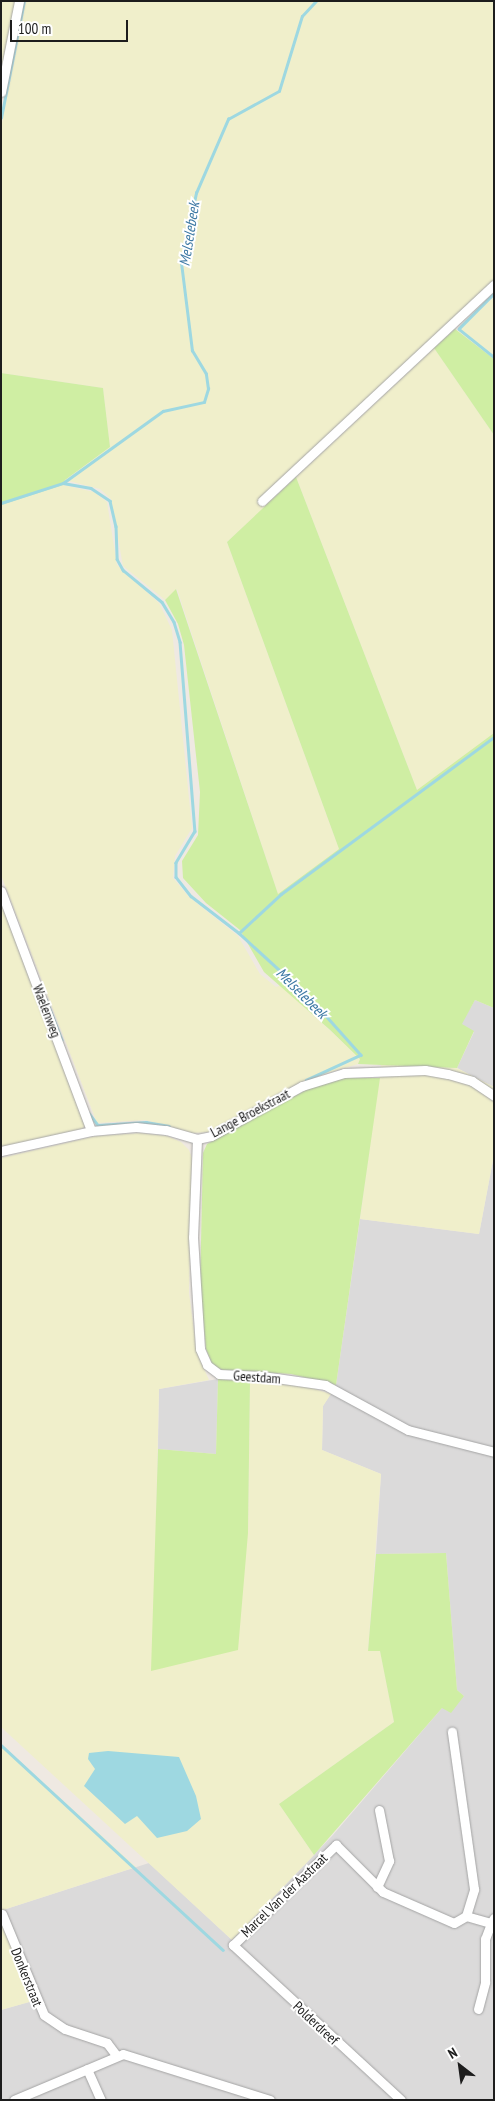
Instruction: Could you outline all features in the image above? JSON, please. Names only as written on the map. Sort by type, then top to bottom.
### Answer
[{"type":"street","points":[[1,92],[19,1]]},
{"type":"street","points":[[262,501],[494,285]]},
{"type":"street","name":"Waelenweg","points":[[1,891],[92,1131]]},
{"type":"street","name":"Lange Broekstraat","points":[[1,1151],[92,1131],[136,1127],[166,1130],[197,1139],[211,1136],[315,1080],[344,1073],[425,1070],[472,1081],[494,1096]]},
{"type":"street","name":"Geestdam","points":[[197,1139],[194,1238],[200,1349],[207,1365],[219,1374],[262,1376],[325,1385],[408,1430],[494,1452]]},
{"type":"street","points":[[452,1732],[474,1889],[466,1916]]},
{"type":"street","points":[[377,1887],[389,1861],[379,1810]]},
{"type":"street","name":"Marcel Van der Aastraat","points":[[233,1945],[336,1845],[377,1887],[454,1923],[466,1916],[493,1922],[484,1946],[485,1982],[478,2008]]},
{"type":"street","name":"Donkerstraat","points":[[2,1914],[44,2015],[57,2025],[107,2043],[116,2056]]},
{"type":"street","name":"Polderdreef","points":[[233,1945],[401,2100]]},
{"type":"street","points":[[14,2100],[116,2056],[130,2054],[270,2100]]},
{"type":"street","points":[[87,2068],[101,2100]]},
{"type":"shaded area","points":[[475,1000],[494,1008],[494,1087],[457,1068],[474,1032],[461,1024]]},
{"type":"shaded area","points":[[494,1155],[494,2100],[1,2100],[1,2010],[39,1999],[3,1910],[149,1863],[232,1940],[333,1835],[442,1708],[464,1696],[457,1690],[446,1553],[376,1554],[381,1474],[322,1450],[323,1406],[336,1385],[360,1219],[479,1234]]},
{"type":"shaded area","points":[[218,1379],[216,1454],[158,1449],[159,1389]]},
{"type":"green space","points":[[1,1],[16,1],[1,71]]},
{"type":"green space","points":[[26,1],[494,1],[494,283],[268,494],[273,499],[227,542],[339,849],[278,894],[177,589],[165,600],[123,566],[111,499],[100,489],[65,480],[110,447],[103,388],[1,373],[1,128]]},
{"type":"green space","points":[[494,297],[494,359],[458,331]]},
{"type":"green space","points":[[455,329],[494,359],[494,435],[434,348]]},
{"type":"green space","points":[[434,348],[494,435],[494,733],[417,790],[296,477]]},
{"type":"green space","points":[[1,373],[103,388],[110,447],[65,480],[63,485],[1,505]]},
{"type":"green space","points":[[296,477],[417,790],[494,733],[494,1008],[475,1000],[462,1024],[474,1031],[457,1068],[358,1064],[360,1059],[264,972],[240,930],[206,903],[183,878],[182,861],[198,835],[200,792],[184,645],[178,624],[165,600],[176,589],[278,894],[339,849],[227,542]]},
{"type":"green space","points":[[63,485],[94,492],[107,502],[117,565],[159,603],[172,630],[192,828],[175,856],[173,878],[189,897],[238,936],[260,974],[276,987],[282,985],[360,1059],[358,1064],[308,1079],[211,1132],[192,1133],[145,1120],[97,1123],[1,875],[1,505]]},
{"type":"green space","points":[[1,902],[85,1126],[80,1130],[1,1148]]},
{"type":"green space","points":[[381,1064],[457,1068],[494,1087],[494,1155],[479,1234],[360,1219]]},
{"type":"green space","points":[[346,1078],[380,1078],[336,1385],[291,1374],[223,1370],[213,1366],[206,1349],[200,1288],[203,1153],[207,1144],[317,1084]]},
{"type":"green space","points":[[141,1133],[167,1136],[181,1142],[189,1150],[192,1158],[189,1293],[197,1353],[209,1380],[159,1389],[156,1521],[248,1533],[250,1382],[305,1386],[331,1394],[323,1406],[322,1450],[381,1474],[368,1651],[380,1650],[394,1722],[279,1804],[314,1855],[232,1940],[1,1727],[1,1158],[96,1136]]},
{"type":"green space","points":[[218,1379],[250,1382],[248,1533],[238,1650],[151,1671],[158,1449],[216,1454]]},
{"type":"green space","points":[[446,1553],[457,1690],[464,1696],[451,1713],[442,1708],[314,1855],[279,1804],[394,1722],[380,1651],[368,1651],[376,1554]]},
{"type":"green space","points":[[1,1744],[136,1867],[3,1910],[1,1917]]},
{"type":"green space","points":[[1,1917],[33,2001],[1,2010]]},
{"type":"water","points":[[108,1751],[179,1757],[196,1796],[201,1819],[187,1831],[157,1838],[137,1816],[125,1824],[84,1786],[95,1769],[88,1759],[89,1753]]},
{"type":"waterway","name":"Melselebeek","points":[[1,118],[24,1]]},
{"type":"waterway","name":"Melselebeek","points":[[1,503],[63,483],[163,411],[204,402],[208,389],[206,374],[192,351],[181,263],[196,193],[228,119],[279,91],[302,16],[316,1]]},
{"type":"waterway","points":[[494,294],[459,329],[494,357]]},
{"type":"waterway","name":"Melselebeek","points":[[63,483],[91,488],[110,501],[116,526],[117,559],[123,570],[162,602],[174,622],[180,642],[195,831],[176,863],[176,877],[191,896],[239,933],[311,999],[361,1055],[307,1080]]},
{"type":"waterway","points":[[239,933],[281,894],[494,737]]},
{"type":"waterway","name":"Melselebeek","points":[[46,999],[62,1040]]},
{"type":"waterway","name":"Melselebeek","points":[[89,1113],[98,1125],[146,1122],[169,1126]]},
{"type":"waterway","points":[[1,1745],[223,1950]]}]
